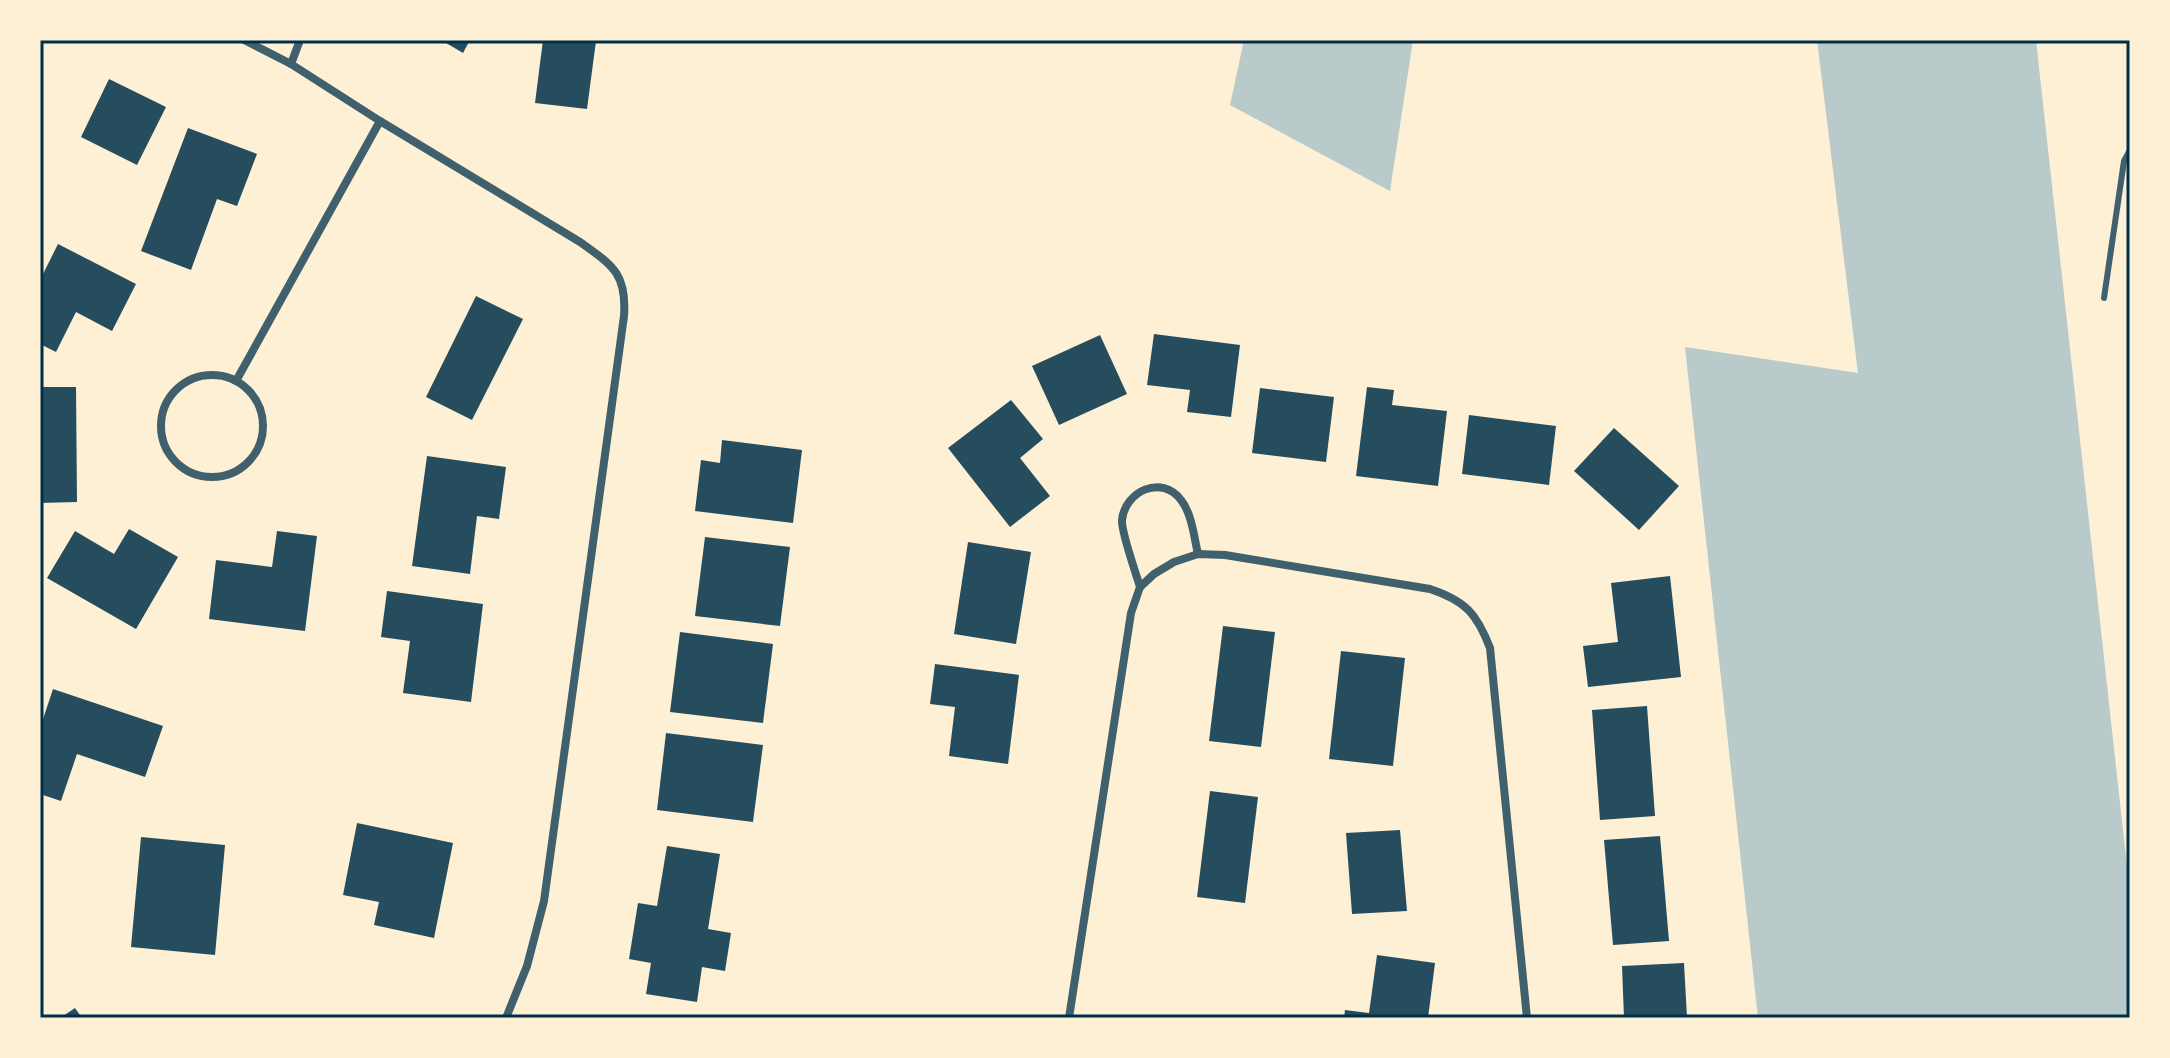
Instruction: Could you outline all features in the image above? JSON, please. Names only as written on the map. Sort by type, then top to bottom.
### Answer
[{"type":"street","points":[[244,40],[291,64],[580,242],[610,264],[621,280],[625,297],[624,316],[553,838],[541,914],[527,966],[506,1018]]},
{"type":"street","points":[[291,64],[300,40]]},
{"type":"street","points":[[236,381],[380,121]]},
{"type":"street","points":[[204,375],[236,381],[250,391],[259,406],[264,423],[262,440],[255,455],[242,468],[227,475],[210,477],[193,474],[178,465],[168,452],[162,436],[161,420],[166,404],[175,390],[204,375]]},
{"type":"street","points":[[1140,587],[1122,522],[1126,504],[1134,495],[1147,488],[1159,487],[1170,489],[1180,498],[1187,509],[1198,554]]},
{"type":"street","points":[[1069,1018],[1131,613],[1140,587],[1154,574],[1174,562],[1198,554],[1225,555],[1430,589],[1454,597],[1473,613],[1490,648],[1527,1018]]},
{"type":"lane","points":[[2104,298],[2124,161],[2130,150]]},
{"type":"shaded area","points":[[1244,40],[1413,40],[1390,191],[1230,105]]},
{"type":"shaded area","points":[[1817,40],[2036,40],[2130,894],[2130,1018],[1758,1018],[1685,347],[1858,373]]},
{"type":"building","points":[[441,40],[470,40],[463,53]]},
{"type":"building","points":[[543,40],[596,41],[587,109],[535,103]]},
{"type":"building","points":[[109,79],[166,107],[137,165],[81,137]]},
{"type":"building","points":[[188,128],[257,154],[237,206],[217,199],[191,270],[141,251]]},
{"type":"building","points":[[58,244],[136,284],[112,331],[76,312],[56,352],[40,344],[40,280]]},
{"type":"building","points":[[476,296],[523,319],[472,420],[426,397]]},
{"type":"building","points":[[1154,334],[1240,345],[1231,417],[1187,412],[1190,390],[1147,385]]},
{"type":"building","points":[[1100,335],[1127,394],[1059,425],[1032,366]]},
{"type":"building","points":[[40,387],[76,387],[77,502],[40,503]]},
{"type":"building","points":[[1367,387],[1394,390],[1392,405],[1447,411],[1438,486],[1356,476]]},
{"type":"building","points":[[1260,388],[1334,397],[1326,462],[1252,453]]},
{"type":"building","points":[[1011,400],[1043,439],[1020,458],[1050,496],[1010,527],[948,448]]},
{"type":"building","points":[[1469,415],[1556,426],[1549,485],[1462,474]]},
{"type":"building","points":[[1614,428],[1679,486],[1639,530],[1574,471]]},
{"type":"building","points":[[722,440],[802,450],[793,523],[695,511],[701,460],[720,463]]},
{"type":"building","points":[[427,456],[506,467],[499,519],[477,516],[470,574],[412,566]]},
{"type":"building","points":[[129,529],[178,557],[136,629],[47,578],[75,531],[114,554]]},
{"type":"building","points":[[277,531],[317,536],[305,631],[209,619],[216,560],[272,567]]},
{"type":"building","points":[[705,537],[790,547],[780,626],[695,616]]},
{"type":"building","points":[[968,542],[1031,552],[1016,644],[954,634]]},
{"type":"building","points":[[1670,576],[1681,677],[1588,687],[1583,646],[1618,642],[1611,583]]},
{"type":"building","points":[[387,591],[483,604],[471,702],[403,693],[410,641],[381,637]]},
{"type":"building","points":[[1223,626],[1275,632],[1261,747],[1209,741]]},
{"type":"building","points":[[680,632],[773,644],[763,723],[670,712]]},
{"type":"building","points":[[1341,651],[1405,658],[1393,766],[1329,759]]},
{"type":"building","points":[[935,664],[1019,675],[1008,764],[949,756],[955,707],[930,704]]},
{"type":"building","points":[[53,689],[163,726],[145,777],[77,754],[61,801],[40,794],[40,728]]},
{"type":"building","points":[[1647,706],[1655,816],[1600,820],[1592,710]]},
{"type":"building","points":[[666,733],[763,745],[753,822],[657,810]]},
{"type":"building","points":[[1210,791],[1258,797],[1245,903],[1197,897]]},
{"type":"building","points":[[357,823],[453,843],[434,938],[374,925],[379,902],[343,895]]},
{"type":"building","points":[[1400,830],[1407,911],[1352,914],[1346,833]]},
{"type":"building","points":[[1660,836],[1669,941],[1613,945],[1604,840]]},
{"type":"building","points":[[141,837],[225,845],[215,955],[131,947]]},
{"type":"building","points":[[667,846],[720,854],[708,929],[731,933],[725,971],[702,967],[697,1002],[646,994],[651,963],[629,959],[638,903],[657,906]]},
{"type":"building","points":[[1377,955],[1435,963],[1428,1018],[1344,1018],[1345,1010],[1369,1013]]},
{"type":"building","points":[[1684,963],[1687,1018],[1624,1018],[1622,966]]},
{"type":"building","points":[[75,1008],[82,1018],[60,1018]]}]
